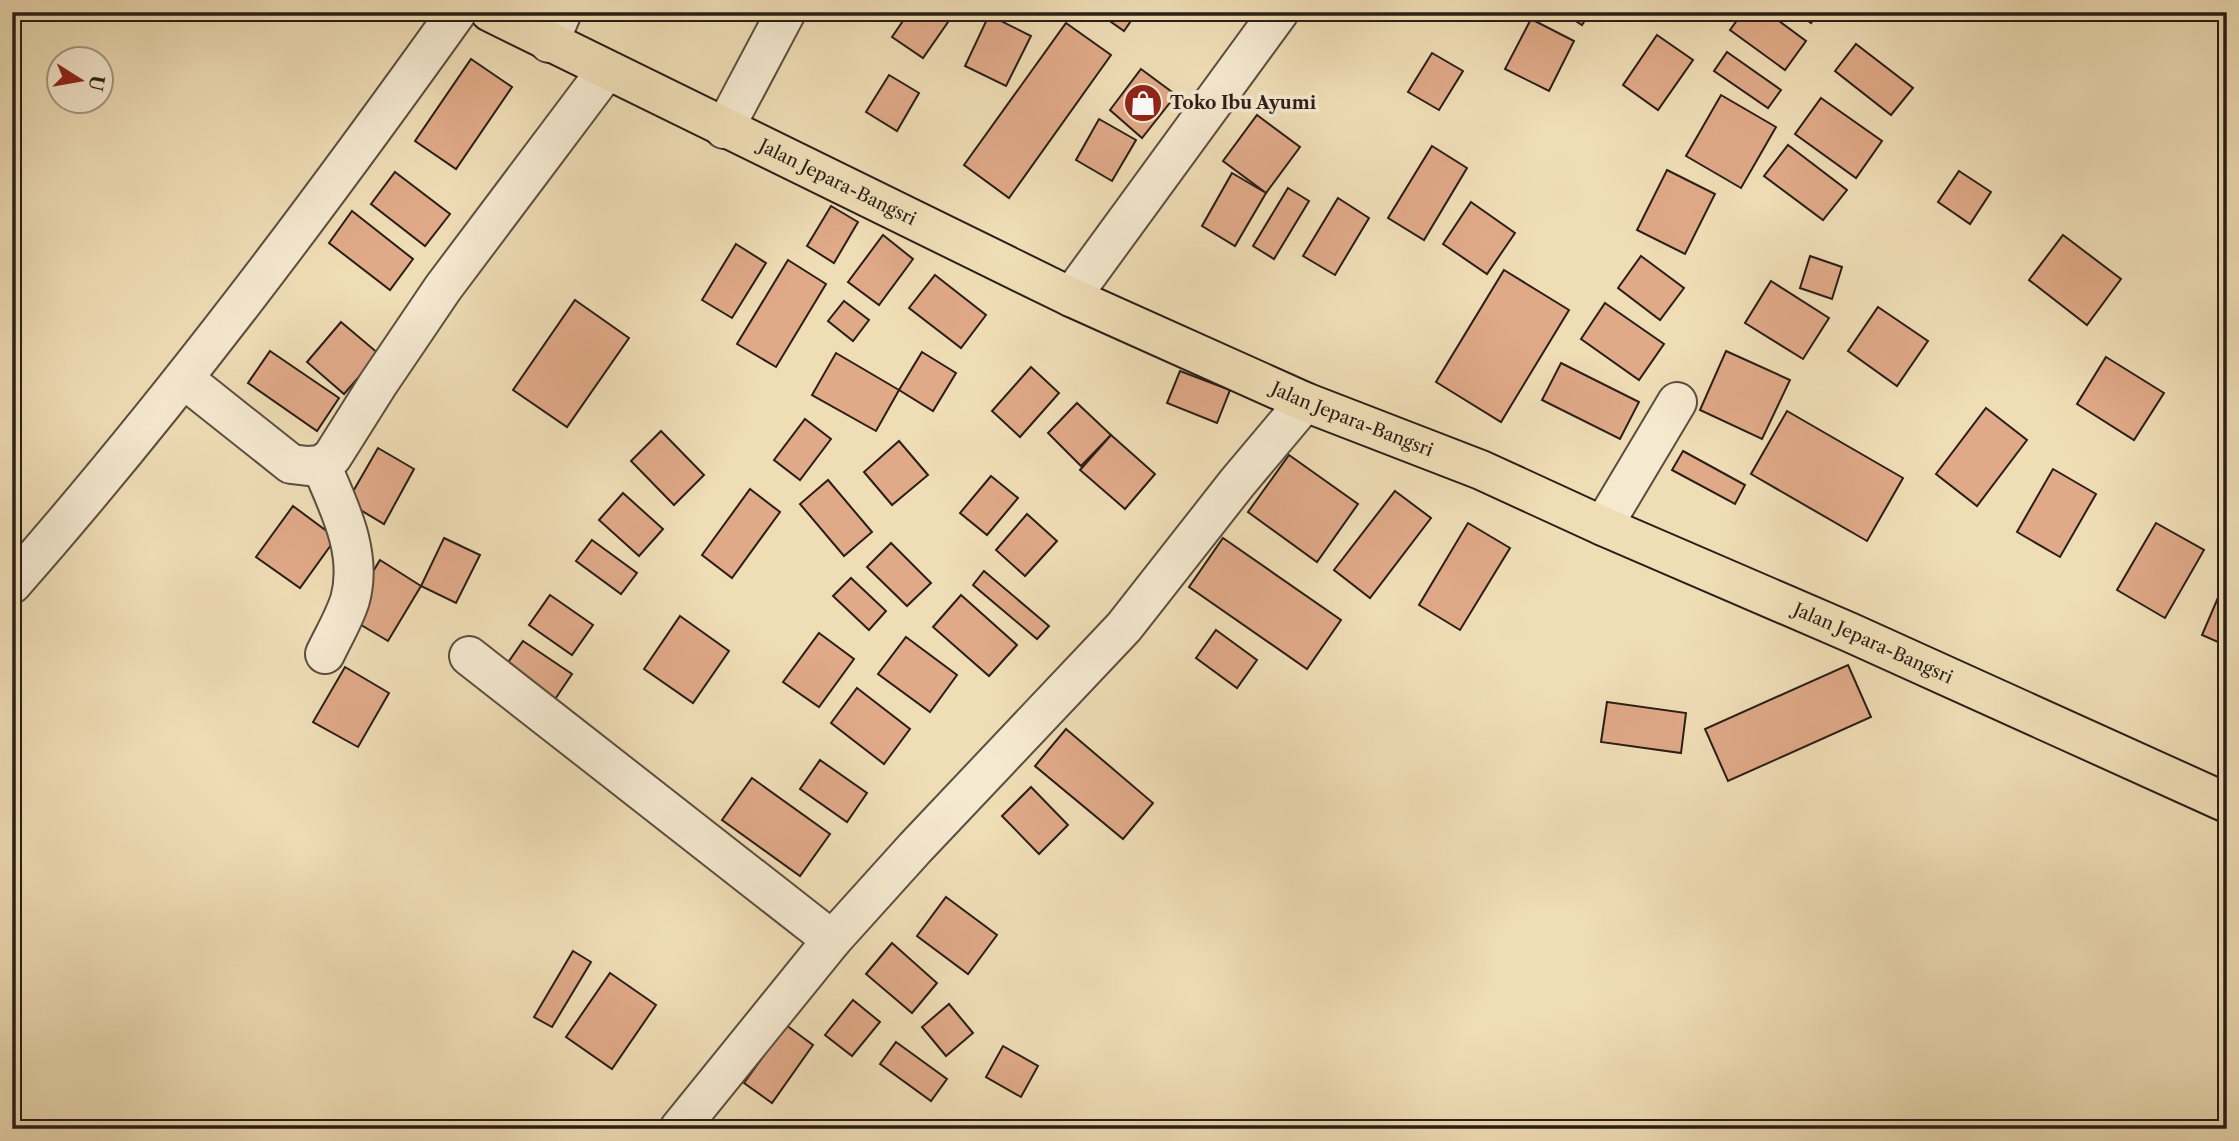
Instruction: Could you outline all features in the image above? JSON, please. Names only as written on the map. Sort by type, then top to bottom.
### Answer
[{"type":"main road","name":"Jalan Jepara-Bangsri","points":[[490,12],[556,27],[606,71],[1071,298],[1305,402],[1481,470],[2227,803]]},
{"type":"street","points":[[12,584],[184,379],[304,223],[457,12]]},
{"type":"street","points":[[724,129],[786,12]]},
{"type":"street","points":[[1071,298],[1279,12]]},
{"type":"street","points":[[184,379],[291,464],[321,465],[332,457],[443,288],[606,71]]},
{"type":"street","points":[[679,1129],[832,940],[915,848],[1124,628],[1237,483],[1305,402]]},
{"type":"street","points":[[1603,526],[1677,402]]},
{"type":"street","points":[[321,465],[344,521],[354,564],[349,601],[325,654]]},
{"type":"street","points":[[469,656],[832,940]]},
{"type":"building","points":[[909,12],[955,12],[923,58],[892,37]]},
{"type":"building","points":[[1097,12],[1137,12],[1124,31]]},
{"type":"building","points":[[1562,12],[1590,12],[1582,25]]},
{"type":"building","points":[[1743,12],[1767,12],[1806,41],[1785,70],[1730,30]]},
{"type":"building","points":[[1796,12],[1818,12],[1811,23]]},
{"type":"building","points":[[989,15],[1031,36],[1006,86],[965,66]]},
{"type":"building","points":[[1531,19],[1574,41],[1549,91],[1505,69]]},
{"type":"building","points":[[1066,23],[1111,55],[1009,198],[964,165]]},
{"type":"building","points":[[1657,35],[1693,60],[1658,110],[1623,85]]},
{"type":"building","points":[[1856,44],[1913,88],[1891,115],[1835,71]]},
{"type":"building","points":[[1727,52],[1781,90],[1768,108],[1714,71]]},
{"type":"building","points":[[1432,53],[1463,71],[1439,110],[1408,92]]},
{"type":"building","points":[[471,59],[512,87],[456,169],[415,141]]},
{"type":"building","name":"Toko Ibu Ayumi","points":[[1141,69],[1176,95],[1142,138],[1110,110]]},
{"type":"building","points":[[889,75],[919,93],[897,131],[866,112]]},
{"type":"building","points":[[1721,95],[1776,127],[1741,188],[1686,156]]},
{"type":"building","points":[[1821,98],[1882,141],[1856,178],[1795,134]]},
{"type":"building","points":[[1257,115],[1300,147],[1266,193],[1223,161]]},
{"type":"building","points":[[1099,119],[1136,140],[1112,181],[1076,160]]},
{"type":"building","points":[[1788,145],[1847,190],[1823,220],[1764,176]]},
{"type":"building","points":[[1432,146],[1467,168],[1424,240],[1388,218]]},
{"type":"building","points":[[1667,170],[1715,194],[1685,254],[1637,230]]},
{"type":"building","points":[[1959,171],[1991,192],[1970,224],[1938,202]]},
{"type":"building","points":[[395,172],[450,214],[425,246],[371,204]]},
{"type":"building","points":[[1232,173],[1266,193],[1235,246],[1202,226]]},
{"type":"building","points":[[1288,188],[1309,201],[1274,259],[1253,246]]},
{"type":"building","points":[[1338,198],[1369,218],[1335,275],[1303,256]]},
{"type":"building","points":[[1471,202],[1515,233],[1487,274],[1443,244]]},
{"type":"building","points":[[831,206],[858,222],[834,263],[807,246]]},
{"type":"building","points":[[352,211],[413,259],[390,290],[329,243]]},
{"type":"building","points":[[883,235],[913,259],[879,305],[848,282]]},
{"type":"building","points":[[2063,235],[2121,279],[2087,325],[2029,280]]},
{"type":"building","points":[[736,244],[766,263],[732,318],[702,300]]},
{"type":"building","points":[[1641,256],[1684,288],[1660,320],[1618,288]]},
{"type":"building","points":[[1810,256],[1842,267],[1832,299],[1800,288]]},
{"type":"building","points":[[788,260],[826,284],[776,367],[737,344]]},
{"type":"building","points":[[1504,270],[1569,310],[1501,422],[1436,382]]},
{"type":"building","points":[[935,275],[986,315],[961,348],[909,308]]},
{"type":"building","points":[[1771,281],[1829,318],[1803,359],[1745,323]]},
{"type":"building","points":[[575,300],[629,338],[567,427],[513,390]]},
{"type":"building","points":[[844,301],[869,320],[853,341],[828,321]]},
{"type":"building","points":[[1605,303],[1664,344],[1639,380],[1581,339]]},
{"type":"building","points":[[1878,307],[1928,341],[1897,386],[1848,351]]},
{"type":"building","points":[[341,322],[379,354],[344,394],[307,362]]},
{"type":"building","points":[[270,351],[339,398],[317,431],[248,383]]},
{"type":"building","points":[[1726,351],[1790,380],[1762,439],[1700,410]]},
{"type":"building","points":[[922,352],[956,373],[933,411],[899,390]]},
{"type":"building","points":[[836,353],[899,390],[876,431],[812,395]]},
{"type":"building","points":[[2106,357],[2164,393],[2134,440],[2077,404]]},
{"type":"building","points":[[1561,363],[1639,402],[1620,439],[1542,400]]},
{"type":"building","points":[[1031,367],[1059,393],[1020,437],[992,411]]},
{"type":"building","points":[[1180,371],[1230,390],[1217,423],[1167,403]]},
{"type":"building","points":[[1077,403],[1111,435],[1081,466],[1048,433]]},
{"type":"building","points":[[1986,408],[2027,440],[1977,506],[1936,474]]},
{"type":"building","points":[[1787,411],[1903,478],[1867,541],[1751,474]]},
{"type":"building","points":[[805,419],[831,439],[800,480],[774,460]]},
{"type":"building","points":[[661,431],[704,475],[674,505],[631,461]]},
{"type":"building","points":[[1111,435],[1155,474],[1125,509],[1080,470]]},
{"type":"building","points":[[899,441],[928,475],[892,505],[864,472]]},
{"type":"building","points":[[378,448],[414,469],[384,524],[347,502]]},
{"type":"building","points":[[1683,451],[1745,485],[1735,504],[1672,470]]},
{"type":"building","points":[[1289,455],[1358,504],[1317,562],[1248,512]]},
{"type":"building","points":[[2053,469],[2096,494],[2060,557],[2017,532]]},
{"type":"building","points":[[991,476],[1018,498],[987,535],[960,513]]},
{"type":"building","points":[[828,480],[872,532],[844,556],[800,504]]},
{"type":"building","points":[[750,489],[780,512],[732,578],[702,555]]},
{"type":"building","points":[[1395,491],[1431,518],[1370,598],[1334,570]]},
{"type":"building","points":[[623,493],[663,529],[639,556],[599,520]]},
{"type":"building","points":[[293,506],[336,538],[300,588],[256,557]]},
{"type":"building","points":[[1027,514],[1057,541],[1025,576],[996,550]]},
{"type":"building","points":[[1468,523],[1510,548],[1460,630],[1419,605]]},
{"type":"building","points":[[2156,523],[2204,550],[2165,618],[2117,590]]},
{"type":"building","points":[[444,538],[480,555],[456,603],[421,586]]},
{"type":"building","points":[[1223,538],[1341,620],[1307,669],[1189,587]]},
{"type":"building","points":[[592,540],[637,573],[621,594],[576,561]]},
{"type":"building","points":[[891,543],[931,583],[907,606],[867,567]]},
{"type":"building","points":[[380,560],[421,586],[388,641],[346,616]]},
{"type":"building","points":[[984,571],[1049,626],[1037,639],[973,585]]},
{"type":"building","points":[[851,578],[886,611],[869,630],[833,596]]},
{"type":"building","points":[[2227,579],[2227,646],[2202,635]]},
{"type":"building","points":[[550,595],[593,625],[572,655],[529,625]]},
{"type":"building","points":[[961,595],[1017,645],[989,676],[933,627]]},
{"type":"building","points":[[680,616],[729,651],[693,703],[644,669]]},
{"type":"building","points":[[1216,630],[1257,660],[1237,688],[1196,658]]},
{"type":"building","points":[[819,633],[854,659],[819,707],[783,682]]},
{"type":"building","points":[[906,637],[957,675],[930,712],[878,674]]},
{"type":"building","points":[[523,641],[572,674],[551,705],[502,671]]},
{"type":"building","points":[[1848,665],[1871,717],[1728,781],[1705,729]]},
{"type":"building","points":[[345,667],[389,693],[358,747],[313,722]]},
{"type":"building","points":[[857,688],[910,729],[884,764],[831,723]]},
{"type":"building","points":[[1607,702],[1686,713],[1681,753],[1601,742]]},
{"type":"building","points":[[1066,729],[1153,803],[1123,839],[1035,766]]},
{"type":"building","points":[[820,760],[867,793],[847,822],[800,789]]},
{"type":"building","points":[[752,778],[830,834],[800,876],[722,820]]},
{"type":"building","points":[[1031,787],[1068,825],[1039,854],[1002,816]]},
{"type":"building","points":[[946,897],[997,935],[968,974],[917,936]]},
{"type":"building","points":[[892,943],[937,983],[912,1013],[866,974]]},
{"type":"building","points":[[573,951],[591,962],[552,1027],[534,1017]]},
{"type":"building","points":[[610,973],[656,1005],[612,1069],[566,1037]]},
{"type":"building","points":[[853,1000],[880,1022],[852,1056],[825,1035]]},
{"type":"building","points":[[949,1004],[973,1033],[946,1056],[922,1027]]},
{"type":"building","points":[[786,1025],[813,1045],[772,1103],[744,1083]]},
{"type":"building","points":[[896,1042],[947,1079],[931,1101],[880,1064]]},
{"type":"building","points":[[1003,1046],[1038,1066],[1021,1097],[986,1077]]},
{"type":"place","name":"Toko Ibu Ayumi","points":[[1143,103]]}]
